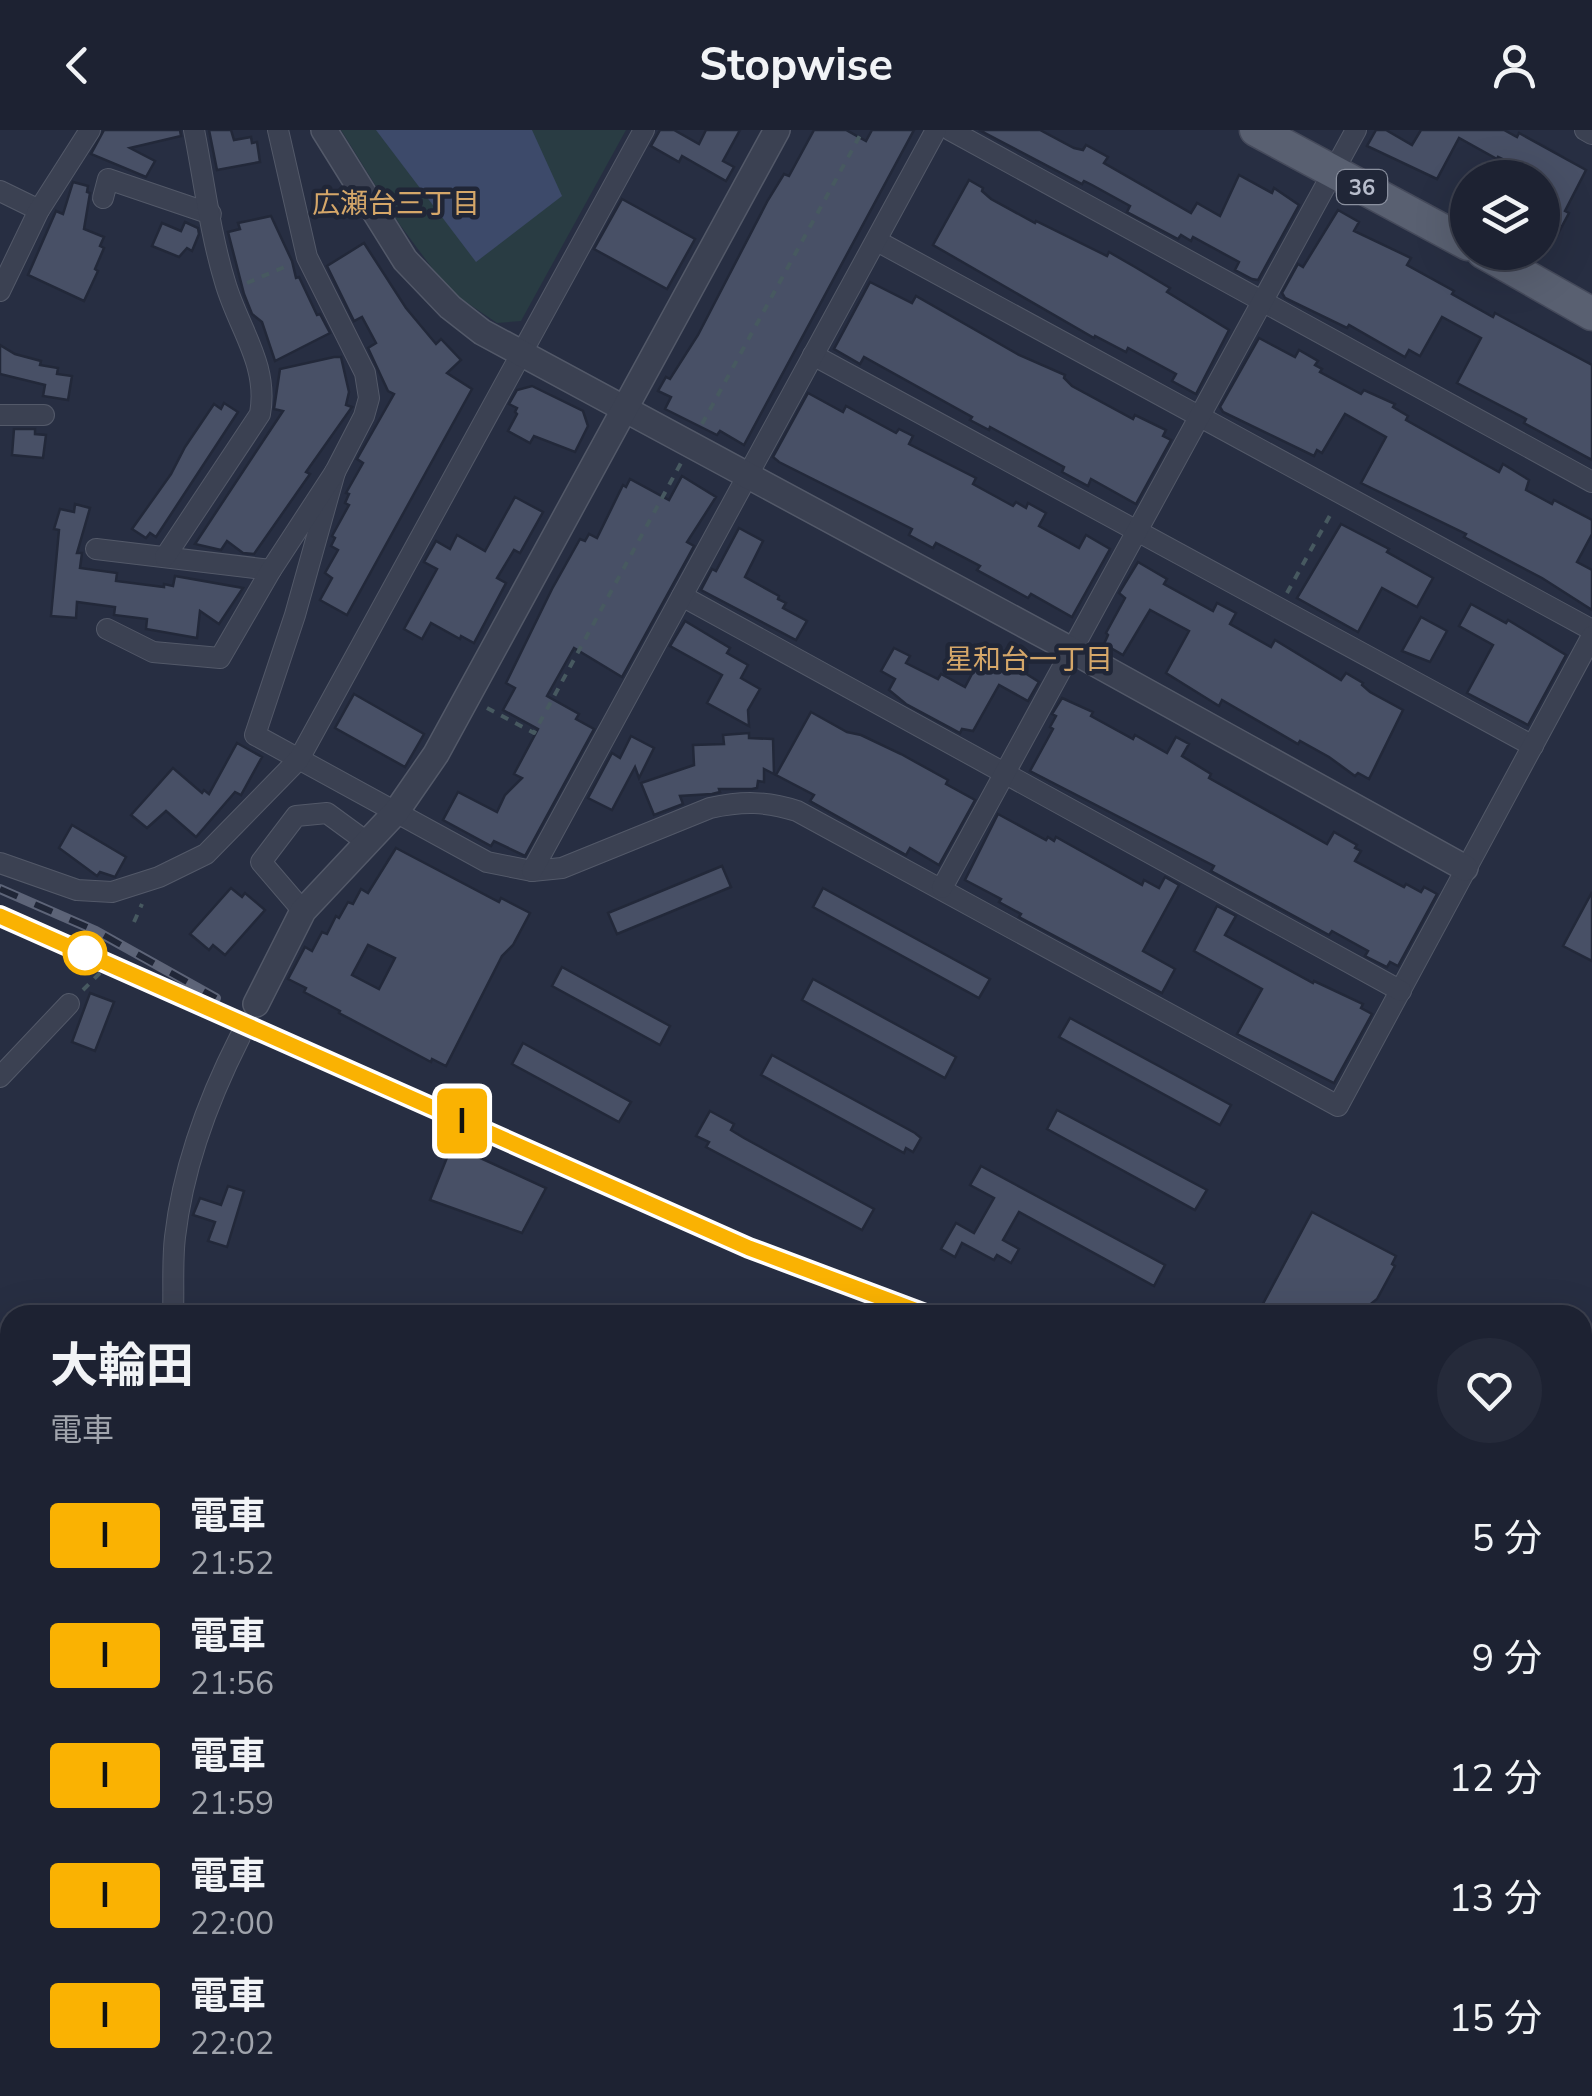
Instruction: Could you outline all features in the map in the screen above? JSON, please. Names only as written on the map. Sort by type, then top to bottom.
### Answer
[{"type":"main road","name":"36","points":[[1256,130],[1450,234]]},
{"type":"main road","points":[[1515,270],[1592,314]]},
{"type":"street","points":[[0,291],[40,210],[90,130]]},
{"type":"street","points":[[165,557],[260,414],[264,392],[261,371],[228,290],[194,130]]},
{"type":"street","points":[[107,630],[153,652],[220,658],[335,472],[364,416],[369,398],[365,373],[307,257],[278,130]]},
{"type":"street","points":[[324,130],[394,246],[416,274],[450,307],[521,355],[1073,650],[1466,868]]},
{"type":"street","points":[[0,863],[77,890],[112,892],[159,877],[206,854],[299,759],[644,130]]},
{"type":"street","points":[[256,1004],[303,911],[396,812],[436,754],[777,130]]},
{"type":"street","points":[[532,871],[936,130]]},
{"type":"street","points":[[950,130],[1592,482]]},
{"type":"street","points":[[942,888],[1356,130]]},
{"type":"street","points":[[1585,130],[1592,134]]},
{"type":"street","points":[[103,198],[108,179],[210,214]]},
{"type":"street","points":[[0,191],[40,210]]},
{"type":"street","points":[[335,472],[295,615],[255,736],[487,862],[532,871],[562,868],[710,808],[735,802],[768,802],[797,811],[1338,1106],[1592,633],[1342,492],[876,241]]},
{"type":"street","points":[[813,355],[1533,746]]},
{"type":"street","points":[[0,415],[44,415]]},
{"type":"street","points":[[96,549],[271,570]]},
{"type":"street","points":[[682,596],[1401,991]]},
{"type":"street","points":[[303,911],[261,862],[296,816],[327,814],[368,843]]},
{"type":"street","points":[[0,1077],[69,1004]]},
{"type":"street","points":[[174,1305],[175,1237],[197,1138],[240,1037]]},
{"type":"path","points":[[228,290],[307,257]]},
{"type":"path","points":[[1280,607],[1342,492]]},
{"type":"path","points":[[69,1004],[104,969]]},
{"type":"shaded area","points":[[341,130],[626,130],[521,321],[497,323],[460,298],[438,276],[400,225]]},
{"type":"water","points":[[376,130],[532,130],[562,196],[476,262]]},
{"type":"building","points":[[104,130],[180,130],[181,136],[130,148],[155,161],[146,177],[91,154]]},
{"type":"building","points":[[209,130],[231,130],[234,140],[251,137],[252,143],[257,142],[260,162],[217,170]]},
{"type":"building","points":[[660,130],[674,130],[699,144],[706,130],[740,130],[723,161],[734,167],[726,181],[682,156],[679,162],[651,146]]},
{"type":"building","points":[[814,130],[846,130],[866,141],[872,130],[914,130],[744,445],[665,409],[671,397],[658,391],[698,335],[768,200],[784,174],[789,176]]},
{"type":"building","points":[[979,130],[1040,130],[1074,148],[1083,150],[1086,145],[1108,157],[1104,163],[1191,213],[1197,203],[1220,216],[1239,175],[1272,193],[1274,188],[1299,205],[1258,280],[1252,279],[1235,270],[1239,262],[1193,237],[1191,241],[1181,235],[1178,239],[1127,212],[1130,206],[1092,185],[1084,181],[1082,184]]},
{"type":"building","points":[[1376,130],[1386,130],[1412,145],[1421,130],[1504,130],[1517,137],[1519,133],[1586,170],[1560,230],[1560,160],[1497,159],[1459,138],[1437,179],[1367,146]]},
{"type":"building","points":[[969,180],[983,188],[991,199],[1035,223],[1107,256],[1109,252],[1170,288],[1167,292],[1229,330],[1196,394],[1172,381],[1176,374],[1128,348],[1126,352],[1094,338],[933,245]]},
{"type":"building","points":[[73,182],[88,186],[90,193],[84,229],[104,237],[95,269],[98,271],[84,301],[28,275],[56,211],[63,214]]},
{"type":"building","points":[[622,199],[695,239],[667,289],[594,249]]},
{"type":"building","points":[[1338,210],[1359,222],[1354,231],[1411,258],[1407,265],[1454,291],[1452,294],[1592,365],[1592,460],[1457,383],[1481,338],[1442,317],[1420,356],[1409,350],[1405,357],[1349,325],[1347,328],[1285,298],[1282,293],[1298,264],[1303,267]]},
{"type":"building","points":[[271,216],[296,278],[299,277],[330,333],[275,361],[262,322],[252,314],[244,294],[228,232],[240,229],[238,223]]},
{"type":"building","points":[[185,222],[198,228],[192,251],[187,248],[179,257],[152,246],[162,223],[181,231]]},
{"type":"building","points":[[364,243],[406,308],[436,344],[441,339],[461,360],[447,373],[472,389],[347,615],[320,600],[332,578],[325,573],[338,550],[331,546],[335,538],[332,536],[349,505],[345,503],[349,494],[346,493],[363,463],[357,459],[394,394],[388,391],[368,348],[376,343],[362,317],[354,321],[327,266]]},
{"type":"building","points":[[870,282],[912,303],[916,296],[1019,355],[1065,375],[1072,386],[1133,419],[1135,415],[1166,430],[1163,436],[1171,440],[1136,504],[1091,479],[1088,486],[1062,472],[1064,467],[970,420],[972,417],[864,357],[860,364],[834,349]]},
{"type":"building","points":[[1259,338],[1295,357],[1299,350],[1318,361],[1315,365],[1322,369],[1320,372],[1361,394],[1364,390],[1395,404],[1393,407],[1408,416],[1406,420],[1499,472],[1503,464],[1529,480],[1526,490],[1592,520],[1592,534],[1577,562],[1592,570],[1592,610],[1542,578],[1464,537],[1466,534],[1361,483],[1386,437],[1345,414],[1322,453],[1317,450],[1314,456],[1223,412],[1220,407]]},
{"type":"building","points":[[0,345],[41,361],[40,365],[58,368],[57,374],[72,376],[68,400],[43,396],[45,385],[0,374]]},
{"type":"building","points":[[341,357],[349,392],[346,405],[352,407],[254,554],[243,553],[227,541],[221,550],[195,544],[283,411],[274,409],[280,369]]},
{"type":"building","points":[[532,386],[583,411],[588,426],[575,452],[534,436],[530,443],[508,431],[517,414],[517,408],[509,404],[517,390]]},
{"type":"building","points":[[808,393],[843,412],[846,406],[896,433],[899,429],[913,436],[909,444],[976,478],[973,484],[1013,506],[1016,502],[1026,508],[1028,503],[1046,513],[1039,526],[1079,548],[1086,535],[1110,549],[1072,617],[1031,594],[1028,598],[936,543],[933,548],[909,535],[912,529],[773,457]]},
{"type":"building","points":[[224,403],[238,412],[156,537],[150,533],[146,538],[132,529],[214,404],[221,409]]},
{"type":"building","points":[[14,429],[35,429],[35,434],[46,435],[43,458],[12,455]]},
{"type":"building","points":[[682,476],[716,497],[687,542],[694,546],[622,677],[574,648],[547,696],[579,714],[576,719],[594,729],[525,856],[494,841],[491,846],[443,820],[458,792],[497,812],[505,795],[522,778],[514,774],[538,729],[503,710],[515,688],[506,683],[580,539],[585,541],[589,534],[597,538],[623,485],[626,487],[630,479],[669,500]]},
{"type":"building","points":[[515,497],[543,512],[520,553],[514,550],[497,578],[506,583],[474,643],[431,623],[422,639],[404,629],[437,569],[424,562],[436,541],[450,549],[457,535],[485,551]]},
{"type":"building","points":[[75,504],[90,508],[77,553],[82,553],[80,568],[117,573],[116,581],[164,587],[173,586],[175,576],[243,588],[219,624],[200,611],[197,638],[146,629],[147,619],[114,615],[115,607],[77,602],[76,618],[51,616],[59,530],[54,529],[60,509],[74,512]]},
{"type":"building","points":[[1341,524],[1433,578],[1417,607],[1382,588],[1358,632],[1297,598]]},
{"type":"building","points":[[739,528],[763,541],[745,577],[779,596],[786,603],[783,608],[807,621],[796,640],[701,590]]},
{"type":"building","points":[[1138,562],[1167,579],[1164,584],[1213,611],[1217,603],[1236,613],[1230,624],[1271,647],[1275,640],[1341,680],[1346,673],[1403,710],[1369,779],[1358,773],[1355,776],[1329,757],[1300,741],[1298,744],[1222,700],[1219,706],[1166,673],[1189,631],[1150,610],[1123,655],[1104,644],[1125,598],[1119,593]]},
{"type":"building","points":[[1471,604],[1506,623],[1508,620],[1566,655],[1528,725],[1467,693],[1493,645],[1459,626]]},
{"type":"building","points":[[1421,617],[1447,631],[1430,662],[1402,651]]},
{"type":"building","points":[[685,621],[730,648],[727,653],[748,665],[741,678],[760,689],[748,710],[749,726],[707,703],[722,675],[670,646]]},
{"type":"building","points":[[894,648],[910,656],[906,663],[965,687],[982,655],[1014,672],[1017,668],[1039,682],[1028,701],[999,685],[973,731],[962,729],[960,733],[906,704],[889,690],[895,679],[881,671]]},
{"type":"building","points":[[354,694],[424,734],[405,767],[335,728]]},
{"type":"building","points":[[1062,698],[1093,712],[1091,716],[1133,739],[1135,735],[1167,753],[1176,737],[1189,744],[1182,756],[1211,774],[1209,778],[1327,844],[1334,832],[1357,845],[1355,848],[1361,851],[1355,861],[1404,887],[1406,884],[1421,892],[1424,887],[1437,894],[1398,966],[1390,962],[1387,967],[1365,956],[1368,951],[1332,931],[1329,935],[1211,871],[1214,866],[1030,771],[1053,729],[1050,727],[1056,716],[1052,714]]},
{"type":"building","points":[[811,712],[901,754],[975,800],[939,865],[910,848],[906,855],[810,801],[814,795],[776,775]]},
{"type":"building","points":[[749,733],[749,738],[773,739],[774,774],[764,769],[764,782],[758,781],[757,788],[680,796],[683,804],[654,815],[641,783],[694,765],[693,745],[724,744],[723,735]]},
{"type":"building","points":[[631,736],[654,748],[639,778],[635,767],[612,810],[588,798],[612,753],[620,758]]},
{"type":"building","points":[[237,743],[262,757],[241,795],[235,792],[196,837],[166,811],[147,828],[131,815],[173,768],[202,793],[204,790],[209,794]]},
{"type":"building","points":[[998,814],[1046,840],[1048,837],[1054,841],[1056,837],[1142,885],[1144,880],[1159,888],[1165,877],[1179,885],[1143,951],[1175,969],[1162,993],[1019,917],[1021,914],[999,902],[1001,899],[965,880]]},
{"type":"building","points":[[72,825],[126,857],[115,877],[100,872],[97,876],[59,848]]},
{"type":"building","points":[[396,848],[499,902],[501,898],[530,913],[513,945],[502,956],[446,1066],[432,1059],[431,1062],[339,1013],[288,979],[305,947],[312,951],[322,932],[327,934],[336,916],[339,918],[348,902],[353,904],[361,889],[368,893]],"holes":[[[368,945],[395,958],[379,989],[352,975]]]},
{"type":"building","points":[[722,866],[731,887],[617,934],[608,913]]},
{"type":"building","points":[[231,888],[242,897],[245,893],[265,910],[225,955],[213,945],[209,950],[190,934]]},
{"type":"building","points":[[823,888],[990,979],[979,998],[813,907]]},
{"type":"building","points":[[1592,892],[1592,961],[1563,946]]},
{"type":"building","points":[[1217,906],[1236,916],[1225,935],[1313,983],[1363,1004],[1361,1008],[1372,1014],[1334,1083],[1237,1034],[1262,989],[1194,951]]},
{"type":"building","points":[[562,967],[670,1026],[660,1045],[552,986]]},
{"type":"building","points":[[813,979],[956,1057],[945,1078],[802,1000]]},
{"type":"building","points":[[90,993],[114,1002],[95,1051],[72,1042]]},
{"type":"building","points":[[1070,1018],[1231,1105],[1220,1125],[1059,1037]]},
{"type":"building","points":[[523,1043],[631,1102],[619,1122],[512,1064]]},
{"type":"building","points":[[772,1055],[915,1133],[921,1138],[913,1152],[906,1148],[904,1153],[761,1075]]},
{"type":"building","points":[[1057,1110],[1207,1190],[1195,1210],[1047,1129]]},
{"type":"building","points":[[710,1111],[734,1124],[731,1130],[744,1138],[874,1209],[862,1230],[706,1147],[709,1142],[696,1136]]},
{"type":"building","points":[[452,1145],[546,1188],[522,1233],[430,1200]]},
{"type":"building","points":[[981,1166],[1165,1265],[1154,1286],[1019,1212],[1003,1240],[1019,1249],[1011,1263],[997,1255],[994,1260],[962,1243],[955,1257],[941,1249],[956,1223],[974,1233],[994,1198],[970,1185]]},
{"type":"building","points":[[228,1186],[244,1191],[227,1247],[208,1241],[215,1222],[193,1215],[200,1198],[221,1205]]},
{"type":"building","points":[[1312,1212],[1396,1256],[1392,1264],[1395,1266],[1370,1305],[1262,1305]]},
{"type":"tunnel","points":[[240,1037],[256,1004]]},
{"type":"railway","points":[[0,889],[96,931],[216,998]]},
{"type":"railway","points":[[0,916],[749,1248],[902,1305]]},
{"type":"train","name":"I","points":[[0,916],[749,1248],[898,1305]]},
{"type":"district","name":"広瀬台三丁目","points":[[396,203]]},
{"type":"district","name":"星和台一丁目","points":[[1029,659]]}]
